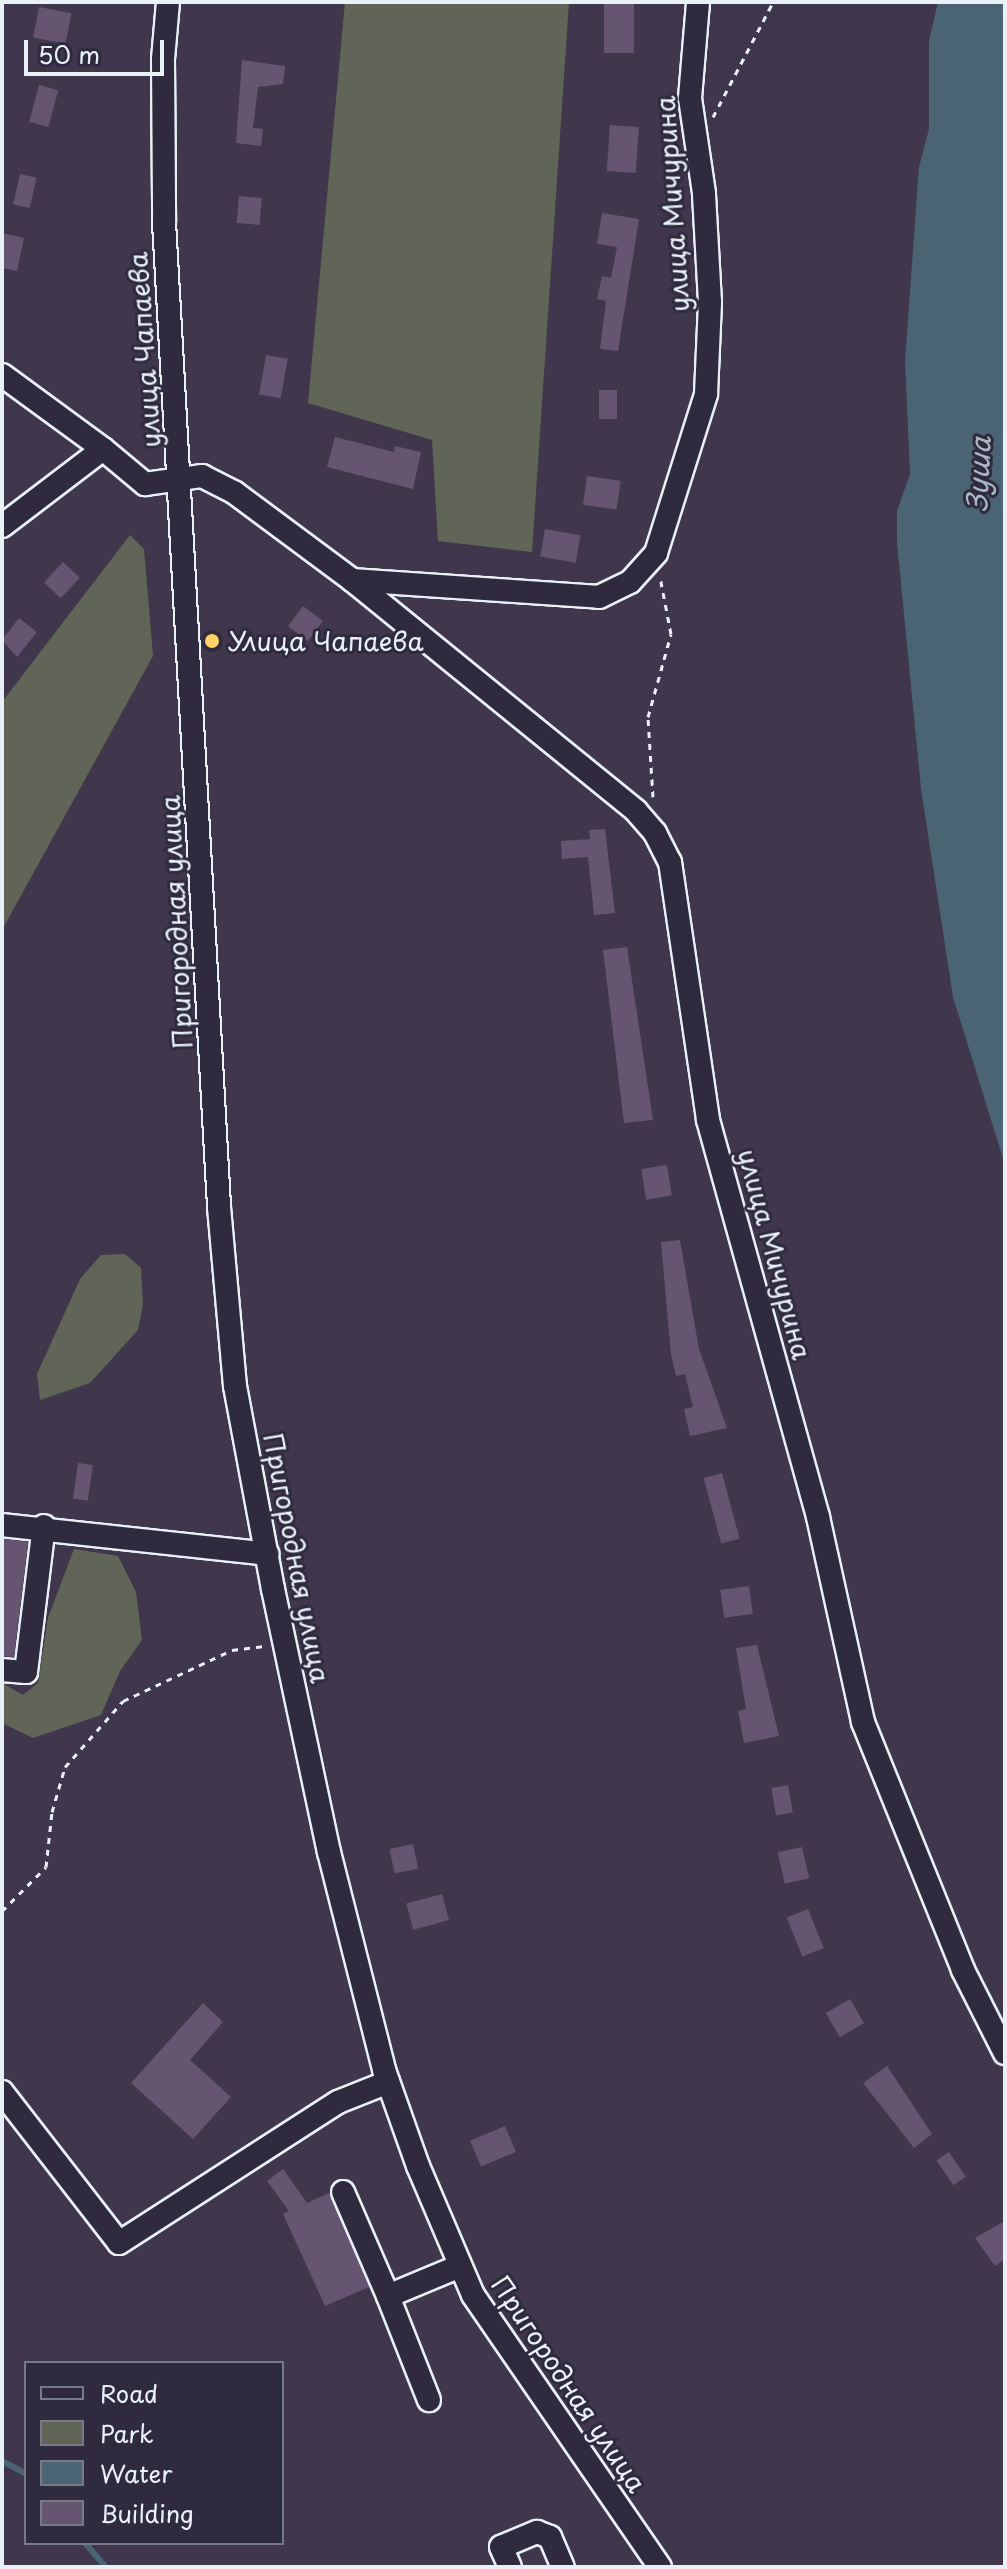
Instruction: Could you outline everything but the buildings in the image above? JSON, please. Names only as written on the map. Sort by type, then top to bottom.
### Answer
[{"type":"street","name":"улица Чапаева","points":[[2,526],[103,449],[145,484],[180,477],[164,222],[163,59],[168,2]]},
{"type":"street","name":"улица Мичурина","points":[[352,580],[599,597],[630,582],[656,553],[706,394],[710,302],[690,98],[698,2]]},
{"type":"street","points":[[2,375],[103,449]]},
{"type":"street","name":"улица Мичурина","points":[[180,477],[202,476],[235,493],[352,580],[655,833],[670,862],[708,1120],[818,1517],[863,1722],[963,1970],[1005,2053]]},
{"type":"street","name":"Пригородная улица","points":[[180,477],[219,1207],[235,1386],[329,1852],[388,2082],[460,2266],[502,2342],[660,2567]]},
{"type":"street","points":[[2,1525],[44,1526],[121,1540],[267,1554]]},
{"type":"street","points":[[2,1670],[26,1672],[44,1526]]},
{"type":"street","points":[[2,2092],[119,2243],[338,2102],[388,2082]]},
{"type":"street","points":[[343,2192],[429,2400]]},
{"type":"street","points":[[388,2296],[460,2266]]},
{"type":"street","points":[[510,2567],[501,2547],[537,2532],[550,2537],[563,2567]]},
{"type":"path","points":[[695,132],[720,111],[773,2]]},
{"type":"path","points":[[655,833],[648,717],[671,634],[656,553]]},
{"type":"path","points":[[2,1911],[46,1867],[52,1812],[65,1767],[123,1701],[232,1650],[285,1642]]},
{"type":"green space","points":[[345,2],[569,2],[532,552],[438,541],[432,440],[308,403]]},
{"type":"green space","points":[[130,535],[144,549],[153,656],[2,930],[2,702]]},
{"type":"green space","points":[[125,1254],[141,1268],[143,1304],[138,1330],[90,1383],[40,1400],[37,1374],[80,1279],[101,1255]]},
{"type":"green space","points":[[74,1549],[118,1556],[136,1592],[142,1640],[120,1671],[101,1715],[33,1738],[2,1723],[2,1683],[23,1695],[38,1683],[48,1618]]},
{"type":"water","name":"Зуша","points":[[938,2],[1005,2],[1005,1165],[953,997],[921,789],[897,542],[897,511],[910,474],[905,360],[919,167],[929,129],[929,41]]},
{"type":"waterway","points":[[2,2461],[24,2473]]},
{"type":"waterway","points":[[87,2545],[106,2567]]},
{"type":"place","name":"Улица Чапаева","points":[[212,641]]}]
